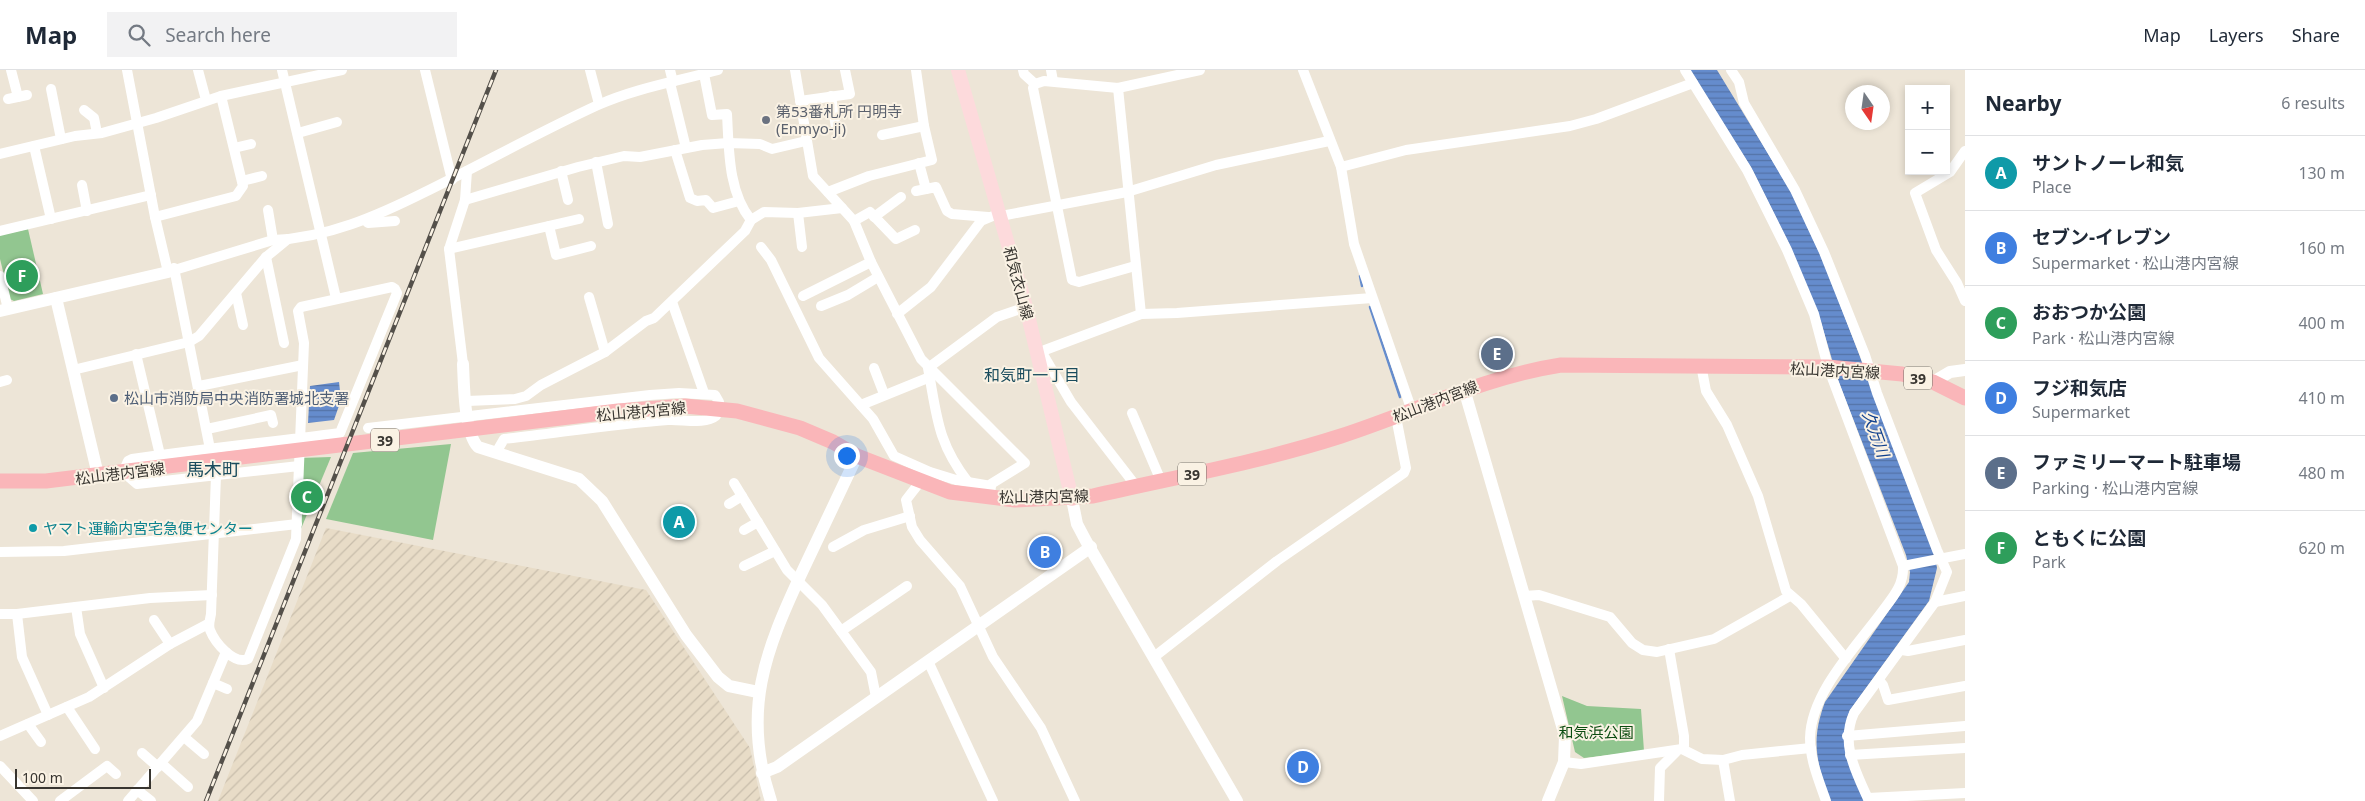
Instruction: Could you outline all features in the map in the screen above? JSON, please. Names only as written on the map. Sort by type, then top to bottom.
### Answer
[{"type":"main road","name":"和気衣山線","points":[[958,70],[997,215],[1039,352],[1072,499]]},
{"type":"main road","name":"松山港内宮線","points":[[0,481],[46,481],[98,476],[660,407],[719,408],[757,415],[800,428],[856,456],[950,492],[991,492],[1015,500],[1072,499],[1276,455],[1396,417],[1464,389],[1529,370],[1561,365],[1831,367],[1902,374],[1933,382],[1965,398]]},
{"type":"street","points":[[11,70],[18,97]]},
{"type":"street","points":[[127,70],[155,217],[190,342],[214,462],[212,595],[208,624],[210,632],[226,652],[239,661],[248,659],[295,543],[298,466],[300,438],[304,343],[298,311],[301,307],[336,298],[392,287],[397,293],[340,434],[300,438],[214,462]]},
{"type":"street","points":[[198,70],[206,100]]},
{"type":"street","points":[[282,70],[322,232],[336,298]]},
{"type":"street","points":[[0,154],[137,123],[221,96],[342,70]]},
{"type":"street","points":[[425,70],[452,180]]},
{"type":"street","points":[[590,70],[600,104]]},
{"type":"street","points":[[670,70],[686,148]]},
{"type":"street","points":[[0,276],[4,310],[171,270],[273,240],[322,232],[366,220],[452,180],[600,104],[718,70]]},
{"type":"street","points":[[795,70],[813,176],[854,221],[878,277],[929,373],[941,438],[953,463],[968,482]]},
{"type":"street","points":[[800,100],[850,94],[845,70]]},
{"type":"street","points":[[828,192],[869,176],[932,160],[924,126],[916,70]]},
{"type":"street","points":[[1023,70],[1024,74],[1035,84]]},
{"type":"street","points":[[1050,70],[1053,81]]},
{"type":"street","points":[[1035,84],[1053,81],[1118,88],[1179,72],[1200,70]]},
{"type":"street","points":[[1303,70],[1329,141],[1341,167],[1354,244],[1412,411]]},
{"type":"street","points":[[1684,70],[1747,170],[1787,250],[1818,328],[1905,566],[1903,580],[1896,594],[1846,659],[1818,702],[1812,722],[1811,748],[1815,768],[1826,801]]},
{"type":"street","points":[[1731,70],[1740,82],[1744,103],[1795,190],[1820,243],[1940,560],[1947,572],[1935,602],[1902,650],[1854,713],[1847,736],[1850,755],[1868,800],[1965,793]]},
{"type":"street","points":[[704,74],[712,115],[727,114],[728,143],[739,201],[751,220]]},
{"type":"street","points":[[1341,167],[1406,150],[1570,126],[1596,119],[1693,83]]},
{"type":"street","points":[[1035,84],[1032,93],[1072,280],[1079,282],[1136,266]]},
{"type":"street","points":[[1118,88],[1141,314]]},
{"type":"street","points":[[51,89],[61,139]]},
{"type":"street","points":[[155,217],[236,196],[242,191],[242,181],[221,96]]},
{"type":"street","points":[[831,96],[836,128]]},
{"type":"street","points":[[84,110],[94,118],[97,133]]},
{"type":"street","points":[[298,133],[337,122]]},
{"type":"street","points":[[882,135],[924,126]]},
{"type":"street","points":[[465,200],[596,162],[624,156],[640,157],[686,148],[728,143],[760,144],[772,149],[806,141]]},
{"type":"street","points":[[897,314],[931,287],[974,228],[982,220],[997,215],[1128,192],[1216,165],[1329,141]]},
{"type":"street","points":[[234,148],[251,144]]},
{"type":"street","points":[[34,146],[51,219]]},
{"type":"street","points":[[675,150],[690,198],[697,201],[706,200],[713,208],[739,201]]},
{"type":"street","points":[[1965,151],[1950,172],[1915,193],[1936,250],[1957,283],[1965,301]]},
{"type":"street","points":[[596,162],[608,224]]},
{"type":"street","points":[[919,163],[921,190],[936,187],[947,211],[952,214],[997,215]]},
{"type":"street","points":[[467,171],[465,200],[450,249],[468,418],[473,441],[478,446],[579,479],[592,489],[602,501],[686,635],[718,677],[729,686],[758,692]]},
{"type":"street","points":[[561,172],[568,200]]},
{"type":"street","points":[[242,181],[262,176]]},
{"type":"street","points":[[82,185],[87,210]]},
{"type":"street","points":[[0,231],[151,195]]},
{"type":"street","points":[[874,217],[901,197]]},
{"type":"street","points":[[466,401],[521,398],[541,385],[605,352],[654,318],[745,231],[751,220],[764,212],[798,213],[842,208]]},
{"type":"street","points":[[268,210],[273,240]]},
{"type":"street","points":[[854,221],[870,212],[896,239],[915,230]]},
{"type":"street","points":[[798,213],[802,247]]},
{"type":"street","points":[[450,249],[579,218]]},
{"type":"street","points":[[366,220],[368,223],[395,221]]},
{"type":"street","points":[[549,226],[556,255],[591,246]]},
{"type":"street","points":[[74,370],[190,342],[199,336],[266,257],[288,239]]},
{"type":"street","points":[[761,247],[772,260],[819,358],[873,419],[894,456],[930,472],[968,482],[991,492],[991,484],[1024,463],[929,373]]},
{"type":"street","points":[[266,257],[284,343]]},
{"type":"street","points":[[803,296],[871,262]]},
{"type":"street","points":[[821,306],[848,295],[878,277]]},
{"type":"street","points":[[236,293],[243,325]]},
{"type":"street","points":[[588,297],[605,352]]},
{"type":"street","points":[[56,298],[98,476]]},
{"type":"street","points":[[1136,486],[1071,402],[1039,352],[1141,314],[1372,298]]},
{"type":"street","points":[[672,302],[704,393]]},
{"type":"street","points":[[861,405],[929,373],[997,317],[1026,307]]},
{"type":"street","points":[[136,354],[160,455]]},
{"type":"street","points":[[199,386],[303,365]]},
{"type":"street","points":[[1701,366],[1706,391],[1726,425],[1758,496],[1783,584],[1790,596],[1801,604],[1846,659]]},
{"type":"street","points":[[874,368],[884,394]]},
{"type":"street","points":[[1933,382],[1950,372],[1965,370]]},
{"type":"street","points":[[1464,389],[1565,736],[1564,762],[1548,801]]},
{"type":"street","points":[[368,428],[468,418],[650,395],[704,393],[715,396],[720,402],[716,416],[711,421],[674,420],[642,422],[504,439],[497,451]]},
{"type":"street","points":[[1132,413],[1162,481]]},
{"type":"street","points":[[207,429],[271,415],[273,423]]},
{"type":"street","points":[[1154,656],[1277,561],[1404,473],[1406,468],[1396,417]]},
{"type":"street","points":[[123,472],[128,461],[132,459],[160,455],[214,462],[298,466]]},
{"type":"street","points":[[770,801],[762,773],[758,741],[758,692],[770,645],[856,456]]},
{"type":"street","points":[[920,482],[906,500],[912,527],[920,540],[960,586],[993,656],[1041,728],[1075,801]]},
{"type":"street","points":[[734,484],[787,570],[822,605],[871,672],[876,697]]},
{"type":"street","points":[[729,504],[742,496]]},
{"type":"street","points":[[1072,499],[1077,524],[1237,801]]},
{"type":"street","points":[[833,547],[864,530],[910,516]]},
{"type":"street","points":[[744,530],[758,522]]},
{"type":"street","points":[[0,552],[64,551],[296,524]]},
{"type":"street","points":[[762,773],[777,767],[1090,547]]},
{"type":"street","points":[[744,566],[775,550]]},
{"type":"street","points":[[1905,566],[1965,554]]},
{"type":"street","points":[[841,631],[907,586]]},
{"type":"street","points":[[0,614],[17,614],[150,598],[212,595]]},
{"type":"street","points":[[1524,596],[1539,595],[1610,617],[1632,643],[1643,650],[1657,652],[1714,639],[1790,596]]},
{"type":"street","points":[[1935,602],[1965,596]]},
{"type":"street","points":[[76,607],[80,634],[104,688]]},
{"type":"street","points":[[17,614],[22,657],[48,715]]},
{"type":"street","points":[[154,620],[170,644]]},
{"type":"street","points":[[0,736],[67,707],[104,688],[170,644],[208,624]]},
{"type":"street","points":[[1902,650],[1908,651],[1965,640]]},
{"type":"street","points":[[1660,768],[1684,746],[1684,736],[1668,649]]},
{"type":"street","points":[[128,801],[197,721],[226,652]]},
{"type":"street","points":[[928,661],[993,801]]},
{"type":"street","points":[[1879,680],[1884,684],[1888,700],[1965,686]]},
{"type":"street","points":[[213,683],[227,689]]},
{"type":"street","points":[[67,707],[95,748]]},
{"type":"street","points":[[28,724],[42,742]]},
{"type":"street","points":[[1847,736],[1965,726]]},
{"type":"street","points":[[184,737],[204,754]]},
{"type":"street","points":[[1564,762],[1581,764],[1680,750],[1702,759],[1723,760],[1742,755],[1811,748]]},
{"type":"street","points":[[1850,755],[1965,748]]},
{"type":"street","points":[[142,753],[188,787]]},
{"type":"street","points":[[1651,754],[1660,768],[1659,801]]},
{"type":"street","points":[[1723,760],[1730,801]]},
{"type":"street","points":[[0,766],[34,801]]},
{"type":"street","points":[[60,801],[107,766],[116,774]]},
{"type":"street","points":[[137,790],[151,801]]},
{"type":"shaded area","points":[[326,528],[646,590],[750,748],[761,801],[218,801]]},
{"type":"green space","points":[[28,229],[43,294],[14,301],[10,299],[0,259],[0,235]]},
{"type":"green space","points":[[451,444],[433,540],[326,519],[353,453]]},
{"type":"green space","points":[[331,457],[298,536],[300,458]]},
{"type":"green space","name":"和気浜公園","points":[[1562,696],[1587,706],[1641,709],[1644,751],[1584,758],[1575,752]]},
{"type":"water","name":"久万川","points":[[1690,70],[1717,70],[1792,193],[1825,265],[1934,551],[1937,568],[1929,601],[1850,710],[1846,722],[1845,746],[1847,757],[1864,801],[1830,801],[1817,752],[1820,716],[1825,702],[1909,582],[1910,572],[1906,555],[1838,380],[1821,322],[1790,246],[1753,171]]},
{"type":"water","points":[[339,382],[341,400],[334,420],[308,423],[310,386]]},
{"type":"waterway","points":[[1360,276],[1362,286]]},
{"type":"waterway","points":[[1370,307],[1400,397]]},
{"type":"railway","points":[[206,801],[496,70]]},
{"type":"place","name":"第53番札所 円明寺 (Enmyo-ji)","points":[[766,120]]},
{"type":"place","name":"ともくに公園","points":[[22,276]]},
{"type":"place","name":"ファミリーマート駐車場","points":[[1497,354]]},
{"type":"place","name":"松山市消防局中央消防署城北支署","points":[[114,398]]},
{"type":"place","name":"おおつか公園","points":[[307,497]]},
{"type":"place","name":"サントノーレ和気","points":[[679,522]]},
{"type":"place","name":"ヤマト運輸内宮宅急便センター","points":[[33,528]]},
{"type":"place","name":"セブン-イレブン","points":[[1045,552]]},
{"type":"place","name":"フジ和気店","points":[[1303,767]]},
{"type":"district","name":"和気町一丁目","points":[[1032,375]]},
{"type":"district","name":"馬木町","points":[[213,469]]}]
